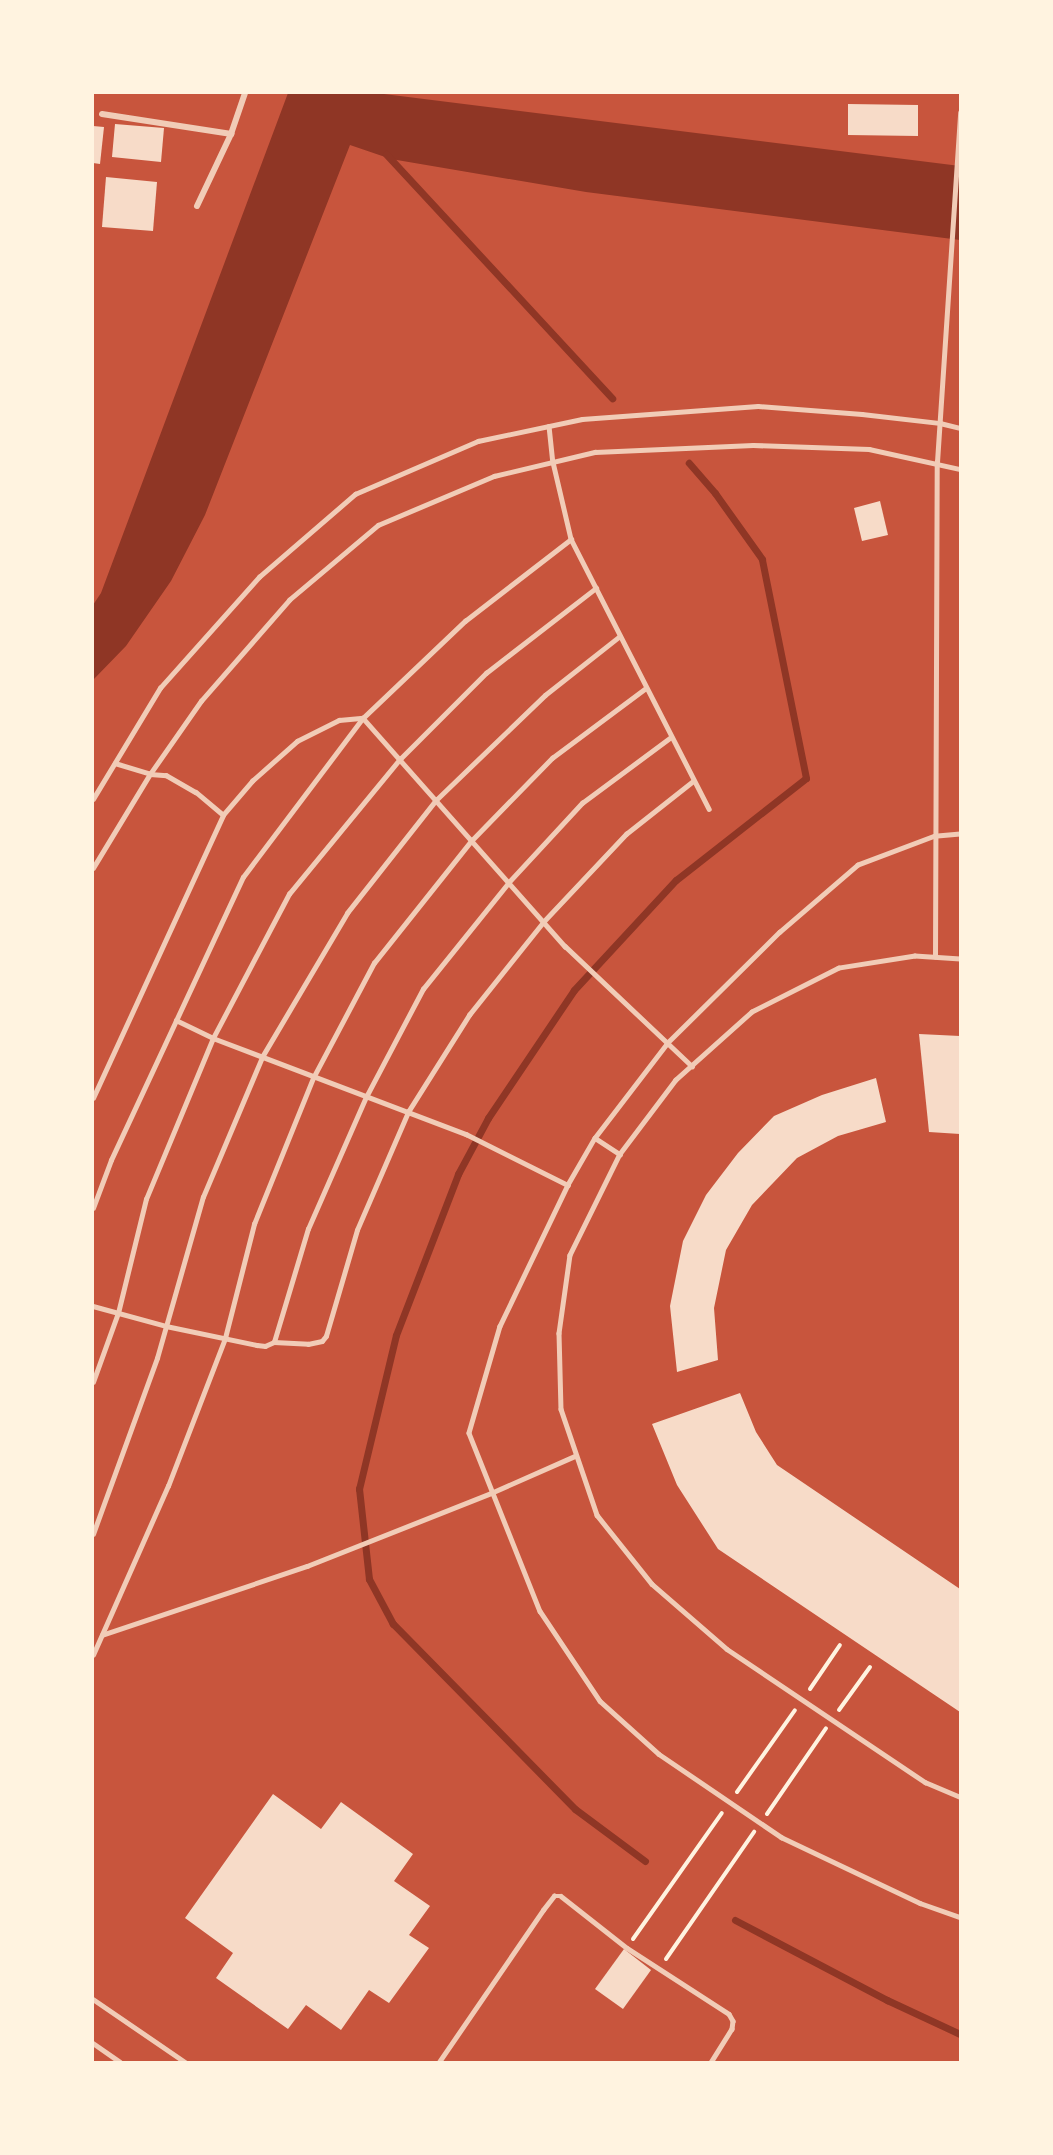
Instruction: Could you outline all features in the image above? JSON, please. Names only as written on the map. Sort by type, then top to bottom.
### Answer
[{"type":"street","points":[[197,206],[231,134],[245,93]]},
{"type":"street","points":[[102,114],[231,134]]},
{"type":"lane","points":[[934,957],[937,462],[960,113]]},
{"type":"lane","points":[[93,799],[160,688],[259,577],[355,494],[478,441],[582,419],[758,406],[940,423],[960,428]]},
{"type":"lane","points":[[549,426],[553,462],[571,539],[670,738],[709,809]]},
{"type":"lane","points":[[93,868],[150,774],[201,701],[289,600],[378,525],[494,476],[595,452],[753,445],[869,449],[937,462],[960,469]]},
{"type":"lane","points":[[93,1208],[111,1160],[243,877],[363,718],[465,621],[571,539]]},
{"type":"lane","points":[[93,1382],[118,1313],[146,1199],[213,1038],[289,894],[400,759],[486,673],[596,588]]},
{"type":"lane","points":[[93,1534],[157,1358],[203,1197],[262,1057],[347,913],[436,800],[545,695],[620,636]]},
{"type":"lane","points":[[93,1655],[168,1486],[225,1338],[254,1224],[313,1078],[374,963],[472,840],[552,759],[646,688]]},
{"type":"lane","points":[[363,718],[565,946],[692,1066]]},
{"type":"lane","points":[[93,1098],[223,815],[252,781],[297,741],[339,720],[363,718]]},
{"type":"lane","points":[[274,1342],[308,1229],[366,1097],[423,989],[509,882],[582,803],[670,738]]},
{"type":"lane","points":[[115,763],[150,774],[166,775],[196,792],[223,815]]},
{"type":"lane","points":[[93,1306],[166,1326],[256,1346],[265,1346],[274,1342],[308,1344],[322,1341],[326,1336],[357,1230],[408,1112],[469,1015],[544,921],[626,834],[693,781]]},
{"type":"lane","points":[[960,834],[935,836],[858,865],[780,932],[668,1043],[595,1138],[567,1185],[500,1326],[469,1433],[540,1611],[600,1701],[659,1754],[781,1837],[920,1903],[960,1917]]},
{"type":"lane","points":[[960,958],[915,956],[839,968],[752,1012],[692,1066],[669,1089],[620,1154],[570,1256],[559,1333],[561,1409],[575,1456],[597,1515],[652,1584],[727,1649],[924,1782],[960,1797]]},
{"type":"lane","points":[[176,1020],[213,1038],[313,1078],[466,1134],[567,1185]]},
{"type":"lane","points":[[595,1138],[620,1154]]},
{"type":"lane","points":[[102,1635],[307,1566],[491,1493],[575,1456]]},
{"type":"lane","points":[[439,2062],[543,1910],[554,1896],[561,1896],[627,1948],[729,2014],[733,2021],[732,2029],[711,2062]]},
{"type":"lane","points":[[93,1999],[185,2062]]},
{"type":"lane","points":[[93,2043],[120,2062]]},
{"type":"shaded area","points":[[288,93],[376,93],[960,166],[960,240],[586,192],[391,159],[350,145],[205,515],[171,581],[126,646],[93,680],[93,605],[101,593]]},
{"type":"building","points":[[848,104],[918,105],[918,136],[848,135]]},
{"type":"building","points":[[115,124],[164,128],[161,162],[112,157]]},
{"type":"building","points":[[93,126],[104,127],[100,164],[93,163]]},
{"type":"building","points":[[106,177],[157,182],[153,231],[102,227]]},
{"type":"building","points":[[880,501],[888,535],[862,541],[854,508]]},
{"type":"building","points":[[919,1034],[960,1036],[960,1134],[929,1132]]},
{"type":"building","points":[[876,1078],[886,1122],[838,1136],[797,1158],[752,1205],[726,1250],[714,1308],[718,1360],[677,1372],[670,1306],[683,1241],[706,1195],[738,1153],[774,1116],[822,1095]]},
{"type":"building","points":[[740,1393],[756,1432],[777,1465],[960,1589],[960,1712],[718,1549],[677,1485],[652,1424]]},
{"type":"building","points":[[273,1794],[321,1829],[341,1802],[413,1854],[394,1881],[430,1906],[409,1935],[429,1948],[389,2003],[369,1990],[341,2030],[306,2005],[288,2029],[216,1978],[233,1953],[185,1918]]},
{"type":"building","points":[[624,1949],[651,1970],[623,2009],[595,1989]]},
{"type":"waterway","points":[[386,154],[612,398]]},
{"type":"waterway","points":[[645,1861],[575,1809],[393,1624],[369,1579],[359,1489],[396,1335],[458,1174],[488,1118],[574,990],[676,880],[806,778],[762,559],[715,493],[689,463]]},
{"type":"waterway","points":[[735,1920],[887,2000],[960,2034]]}]
